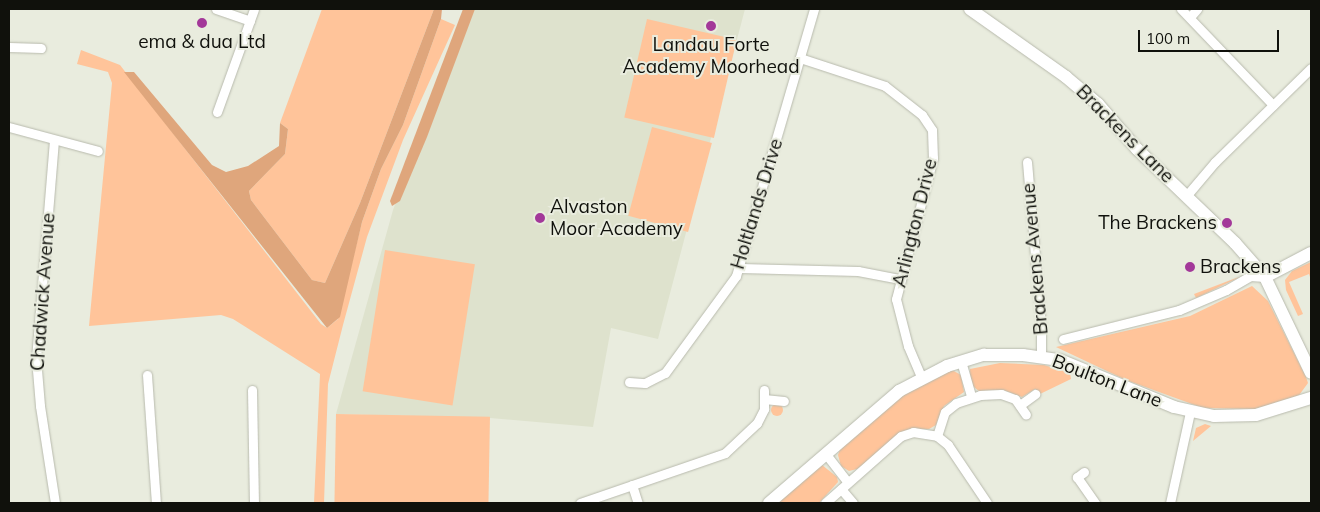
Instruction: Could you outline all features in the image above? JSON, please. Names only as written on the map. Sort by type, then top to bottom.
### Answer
[{"type":"street","points":[[216,9],[250,21]]},
{"type":"street","points":[[217,112],[254,9]]},
{"type":"street","name":"Holtlands Drive","points":[[630,382],[645,383],[665,373],[726,293],[740,268],[814,9]]},
{"type":"street","name":"Brackens Lane","points":[[970,9],[1075,84],[1265,277],[1311,373]]},
{"type":"street","points":[[1182,9],[1273,105]]},
{"type":"street","points":[[1190,17],[1197,9]]},
{"type":"street","points":[[9,46],[41,48]]},
{"type":"street","name":"Arlington Drive","points":[[800,58],[885,86],[922,115],[932,130],[933,158],[900,279],[896,304],[921,377]]},
{"type":"street","points":[[1186,196],[1311,68]]},
{"type":"street","points":[[9,127],[98,151]]},
{"type":"street","name":"Chadwick Avenue","points":[[54,140],[36,358],[40,406],[55,503]]},
{"type":"street","name":"Brackens Avenue","points":[[1027,162],[1041,324],[1041,356]]},
{"type":"street","name":"Boulton Lane","points":[[1064,340],[1179,310],[1226,290],[1250,276],[1265,277],[1311,253]]},
{"type":"street","points":[[740,268],[858,271],[900,279]]},
{"type":"street","name":"Boulton Lane","points":[[769,503],[882,404],[921,377],[961,361],[995,354],[1041,356],[1072,364],[1190,412],[1243,416],[1270,412],[1311,398]]},
{"type":"street","points":[[961,361],[971,397]]},
{"type":"street","points":[[147,375],[156,503]]},
{"type":"street","points":[[252,390],[254,503]]},
{"type":"street","points":[[580,503],[725,453],[753,429],[761,417],[764,394],[784,401]]},
{"type":"street","points":[[937,436],[948,407],[971,397],[1001,394],[1015,399],[1026,415]]},
{"type":"street","name":"Boulton Lane","points":[[1020,405],[1035,394]]},
{"type":"street","points":[[1170,503],[1190,412]]},
{"type":"street","points":[[825,503],[902,436],[913,432],[937,436],[948,445],[987,503]]},
{"type":"street","points":[[825,454],[848,482]]},
{"type":"street","points":[[1084,472],[1077,477],[1095,503]]},
{"type":"street","points":[[632,485],[638,503]]},
{"type":"street","points":[[841,489],[853,503]]},
{"type":"shaded area","points":[[322,9],[434,9],[360,203],[325,283],[312,280],[251,200],[249,191],[285,154],[288,129],[280,123]]},
{"type":"shaded area","points":[[434,9],[442,9],[441,19],[403,125],[381,169],[362,222],[340,317],[327,328],[124,72],[134,72],[212,165],[226,172],[248,166],[279,146],[280,123],[288,129],[285,154],[249,191],[251,200],[312,280],[325,283],[360,203]]},
{"type":"shaded area","points":[[463,9],[475,9],[427,137],[400,201],[392,206],[390,201]]},
{"type":"shaded area","name":"Alvaston Moor Academy","points":[[469,9],[745,9],[658,339],[611,328],[593,427],[490,418],[336,414],[393,210]]},
{"type":"shaded area","points":[[441,19],[455,25],[403,140],[367,237],[343,325],[328,384],[324,503],[314,503],[320,374],[233,319],[221,315],[89,326],[112,83],[108,72],[77,64],[81,50],[120,65],[321,324],[327,328],[338,319],[362,222],[381,169],[403,125]]},
{"type":"shaded area","points":[[647,19],[737,40],[714,138],[624,117]]},
{"type":"shaded area","points":[[652,127],[712,143],[688,232],[628,216]]},
{"type":"shaded area","points":[[385,250],[475,264],[453,405],[363,391]]},
{"type":"shaded area","points":[[1311,262],[1311,280],[1309,274],[1289,282],[1303,314],[1298,316],[1286,290],[1285,280],[1292,271]]},
{"type":"shaded area","points":[[1240,277],[1196,298],[1194,294],[1236,278]]},
{"type":"shaded area","points":[[1252,286],[1268,301],[1306,377],[1308,383],[1297,398],[1255,409],[1203,408],[1126,380],[1056,347],[1190,316]]},
{"type":"shaded area","points":[[1000,363],[1044,365],[1070,373],[1071,379],[1040,394],[1035,389],[1022,397],[1003,390],[979,391],[970,384],[970,369]]},
{"type":"shaded area","points":[[952,370],[961,375],[964,392],[944,406],[936,425],[929,429],[919,429],[857,469],[849,471],[841,466],[838,455],[841,447],[902,395]]},
{"type":"shaded area","points":[[777,404],[783,410],[777,416],[771,410]]},
{"type":"shaded area","points":[[336,414],[490,417],[488,503],[334,503]]},
{"type":"shaded area","points":[[1205,424],[1211,426],[1193,441],[1196,428]]},
{"type":"shaded area","points":[[822,465],[837,477],[838,482],[819,503],[777,503]]},
{"type":"place","name":"ema & dua Ltd","points":[[202,23]]},
{"type":"place","name":"Landau Forte Academy Moorhead","points":[[711,26]]},
{"type":"place","name":"Alvaston Moor Academy","points":[[540,218]]},
{"type":"place","name":"The Brackens","points":[[1227,223]]},
{"type":"place","name":"Brackens","points":[[1190,267]]}]
